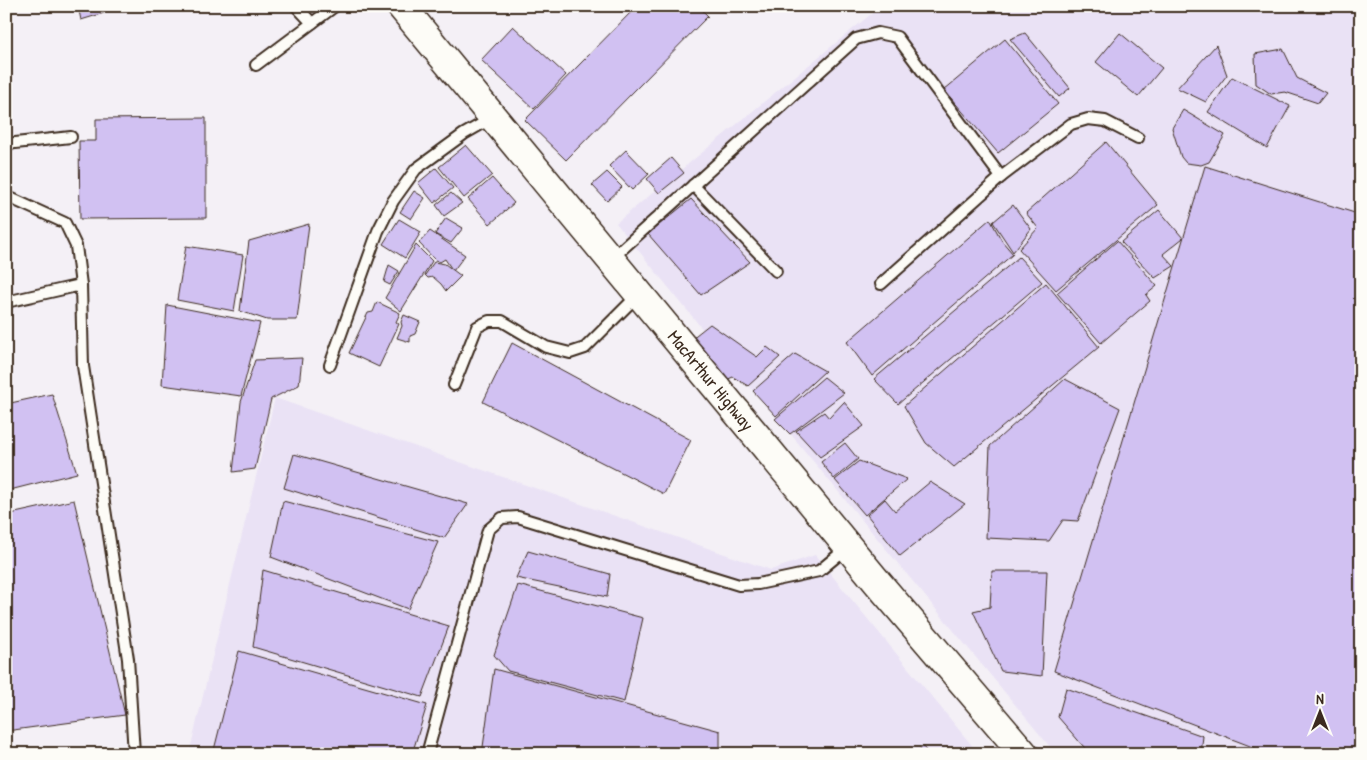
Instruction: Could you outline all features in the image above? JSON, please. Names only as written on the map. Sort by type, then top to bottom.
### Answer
[{"type":"highway","name":"MacArthur Highway","points":[[403,7],[610,260],[1024,754]]},
{"type":"lane","points":[[296,6],[312,24]]},
{"type":"lane","points":[[256,65],[335,6]]},
{"type":"lane","points":[[610,260],[856,39],[878,33],[897,37],[1001,178]]},
{"type":"lane","points":[[330,365],[378,232],[393,201],[416,169],[464,134],[492,118]]},
{"type":"lane","points":[[882,284],[1001,178],[1072,124],[1088,119],[1106,121],[1138,138]]},
{"type":"lane","points":[[6,144],[71,137]]},
{"type":"lane","points":[[694,185],[776,271]]},
{"type":"lane","points":[[6,196],[65,223],[76,246],[80,285],[83,366],[128,659],[134,754]]},
{"type":"lane","points":[[6,302],[80,285]]},
{"type":"lane","points":[[454,385],[477,327],[489,321],[502,321],[546,347],[570,353],[585,348],[639,294]]},
{"type":"lane","points":[[427,754],[488,530],[502,518],[518,517],[739,585],[758,584],[819,571],[848,546]]},
{"type":"shaded area","points":[[881,6],[1361,6],[1361,754],[1056,754],[753,391],[616,223]]},
{"type":"shaded area","points":[[275,398],[771,570],[815,555],[979,754],[189,754]]},
{"type":"building","points":[[78,6],[102,6],[104,13],[81,20]]},
{"type":"building","points":[[637,6],[698,6],[708,16],[566,160],[525,120]]},
{"type":"building","points":[[513,26],[566,75],[534,109],[481,60]]},
{"type":"building","points":[[1025,33],[1070,88],[1059,97],[1010,39]]},
{"type":"building","points":[[1120,33],[1162,68],[1138,97],[1096,62]]},
{"type":"building","points":[[1005,39],[1058,104],[998,153],[944,90]]},
{"type":"building","points":[[1216,45],[1227,75],[1206,102],[1177,88]]},
{"type":"building","points":[[1283,49],[1297,78],[1326,93],[1318,103],[1285,92],[1271,94],[1256,84],[1255,54]]},
{"type":"building","points":[[1232,77],[1290,106],[1267,148],[1208,112]]},
{"type":"building","points":[[1183,110],[1225,135],[1209,162],[1201,165],[1186,163],[1181,157],[1172,128]]},
{"type":"building","points":[[206,118],[206,218],[80,219],[79,141],[96,141],[96,119]]},
{"type":"building","points":[[1106,142],[1158,205],[1056,290],[1019,249],[1038,228],[1026,213]]},
{"type":"building","points":[[466,145],[492,175],[464,198],[439,167]]},
{"type":"building","points":[[626,150],[649,174],[632,190],[609,166]]},
{"type":"building","points":[[671,158],[684,173],[659,193],[647,179]]},
{"type":"building","points":[[1205,166],[1361,215],[1361,754],[1271,754],[1054,671]]},
{"type":"building","points":[[436,168],[453,188],[434,203],[418,183]]},
{"type":"building","points":[[607,172],[622,187],[607,201],[592,185]]},
{"type":"building","points":[[492,178],[514,203],[490,224],[468,199]]},
{"type":"building","points":[[414,191],[425,198],[411,219],[400,212]]},
{"type":"building","points":[[451,193],[462,203],[444,216],[436,205]]},
{"type":"building","points":[[691,199],[750,262],[701,295],[648,234]]},
{"type":"building","points":[[1013,205],[1031,229],[1013,252],[993,222]]},
{"type":"building","points":[[1159,210],[1183,238],[1163,254],[1174,266],[1155,278],[1121,242]]},
{"type":"building","points":[[446,218],[463,228],[451,243],[435,234]]},
{"type":"building","points":[[399,219],[421,232],[405,258],[383,244]]},
{"type":"building","points":[[990,219],[1002,241],[1013,254],[872,376],[847,342]]},
{"type":"building","points":[[309,224],[297,320],[267,320],[240,311],[249,241]]},
{"type":"building","points":[[430,231],[465,255],[453,271],[445,259],[440,262],[435,260],[419,243]]},
{"type":"building","points":[[1117,241],[1157,286],[1146,295],[1150,301],[1101,343],[1057,293]]},
{"type":"building","points":[[416,245],[432,261],[401,311],[385,298]]},
{"type":"building","points":[[186,246],[243,255],[234,311],[177,300]]},
{"type":"building","points":[[1019,257],[1042,282],[898,404],[874,379]]},
{"type":"building","points":[[434,262],[445,264],[461,276],[446,291],[433,277],[428,278],[425,275]]},
{"type":"building","points":[[389,265],[399,271],[390,285],[384,282]]},
{"type":"building","points":[[1046,283],[1099,347],[954,467],[926,443],[904,406]]},
{"type":"building","points":[[377,302],[400,313],[396,322],[399,324],[379,367],[349,353],[368,313],[373,312]]},
{"type":"building","points":[[167,305],[260,323],[241,396],[162,385]]},
{"type":"building","points":[[404,315],[420,322],[415,334],[410,336],[410,342],[397,338]]},
{"type":"building","points":[[710,324],[757,357],[767,347],[780,357],[748,386],[733,377],[724,381],[691,339]]},
{"type":"building","points":[[512,343],[691,440],[664,494],[483,402]]},
{"type":"building","points":[[795,354],[825,371],[776,416],[753,391]]},
{"type":"building","points":[[302,358],[299,385],[271,399],[255,469],[233,472],[241,402],[255,360]]},
{"type":"building","points":[[824,377],[844,393],[790,434],[775,419]]},
{"type":"building","points":[[1065,379],[1120,408],[1078,521],[1063,520],[1049,541],[986,538],[990,446]]},
{"type":"building","points":[[52,394],[77,473],[6,491],[6,404]]},
{"type":"building","points":[[844,402],[864,426],[820,457],[796,431],[824,412],[829,418]]},
{"type":"building","points":[[845,443],[858,459],[834,479],[821,462]]},
{"type":"building","points":[[294,454],[468,504],[444,538],[284,488]]},
{"type":"building","points":[[859,461],[907,479],[865,515],[835,480]]},
{"type":"building","points":[[930,482],[965,504],[900,556],[867,515],[885,499],[895,511]]},
{"type":"building","points":[[74,500],[125,715],[6,731],[6,515]]},
{"type":"building","points":[[283,501],[438,542],[408,609],[271,557]]},
{"type":"building","points":[[528,551],[610,574],[607,597],[516,578]]},
{"type":"building","points":[[263,570],[449,626],[422,697],[253,647]]},
{"type":"building","points":[[992,571],[1047,571],[1042,676],[1001,671],[973,611],[990,607]]},
{"type":"building","points":[[518,585],[643,618],[624,702],[508,671],[494,655]]},
{"type":"building","points":[[239,651],[427,705],[412,754],[213,754]]},
{"type":"building","points":[[494,669],[720,731],[720,754],[482,754]]},
{"type":"building","points":[[1066,688],[1203,736],[1201,754],[1090,754],[1058,717]]},
{"type":"building","points":[[923,747],[929,754],[914,754]]}]
